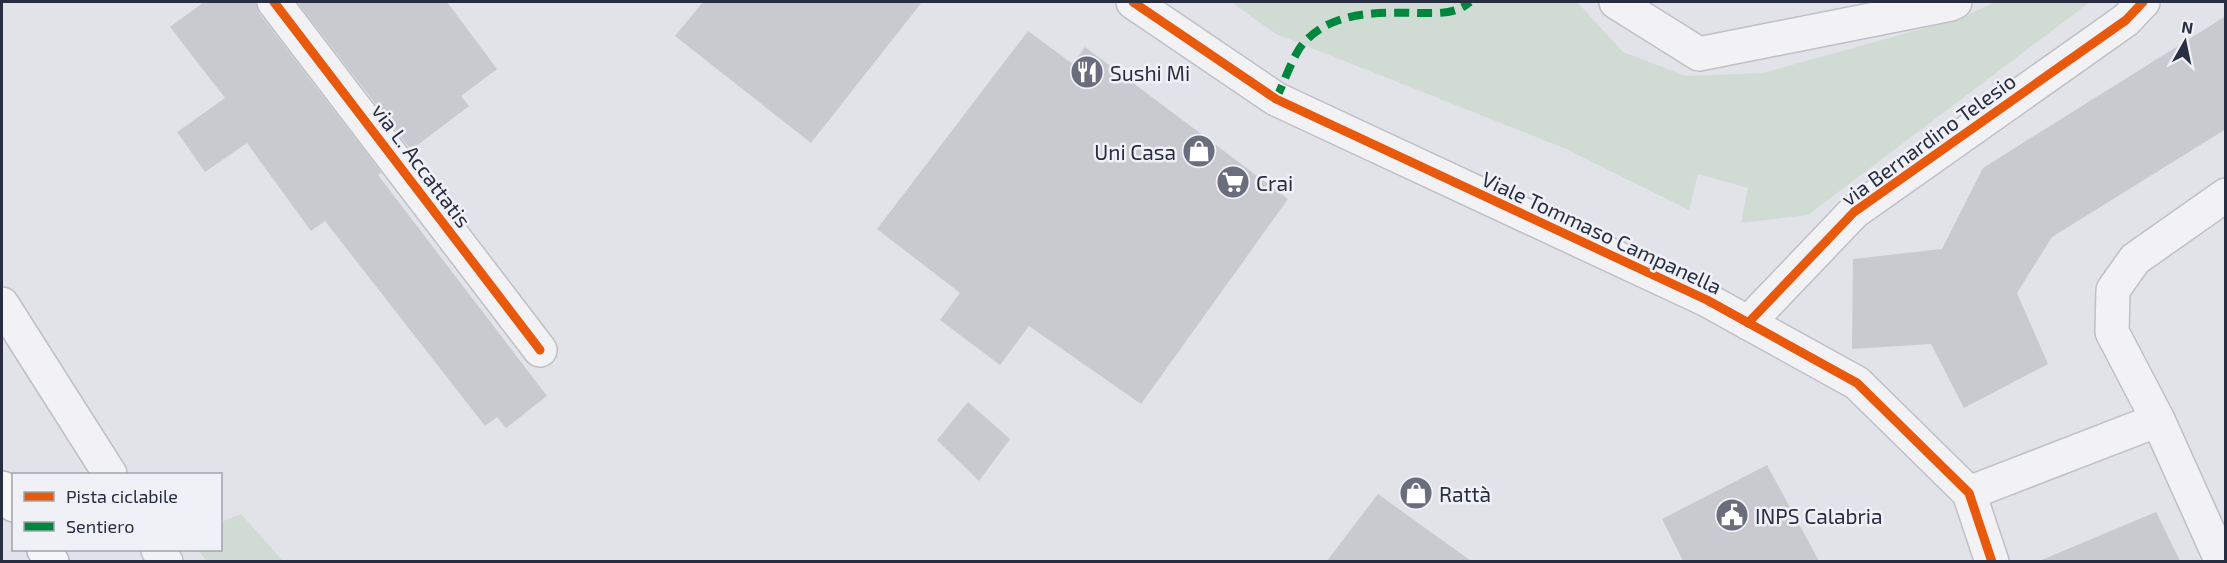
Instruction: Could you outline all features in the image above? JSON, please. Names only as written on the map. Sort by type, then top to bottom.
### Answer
[{"type":"highway","points":[[2,488],[12,502]]},
{"type":"street","name":"via L. Accattatis","points":[[274,2],[540,350]]},
{"type":"street","name":"Viale Tommaso Campanella","points":[[1133,2],[1276,99],[1707,300],[1857,383],[1969,493],[1992,561]]},
{"type":"street","points":[[1616,2],[1699,54],[1955,2]]},
{"type":"street","name":"via Bernardino Telesio","points":[[1748,323],[1854,212],[2127,21],[2143,2]]},
{"type":"street","points":[[2222,561],[2158,420],[2112,332],[2113,290],[2134,259],[2226,195]]},
{"type":"street","points":[[2,304],[109,473]]},
{"type":"street","points":[[1969,493],[2158,420]]},
{"type":"shaded area","points":[[1231,2],[1577,2],[1623,52],[1686,76],[1763,73],[1961,18],[1995,2],[2090,2],[1808,215],[1741,223],[1748,188],[1698,174],[1689,210],[1564,148],[1276,34]]},
{"type":"shaded area","points":[[241,514],[283,561],[207,561],[199,551],[222,551],[222,522]]},
{"type":"building","points":[[204,2],[256,2],[259,13],[381,172],[378,175],[547,396],[506,428],[497,417],[485,426],[325,221],[311,231],[247,143],[205,172],[177,132],[225,98],[170,27]]},
{"type":"building","points":[[297,2],[447,2],[497,69],[461,96],[469,106],[411,150]]},
{"type":"building","points":[[703,2],[922,2],[811,143],[675,36]]},
{"type":"building","points":[[2226,16],[2226,129],[2052,237],[2017,293],[2048,364],[1964,408],[1931,344],[1852,349],[1853,259],[1942,249],[1983,168]]},
{"type":"building","points":[[1028,31],[1073,64],[1085,47],[1288,199],[1141,404],[1029,326],[1000,365],[940,320],[960,293],[877,229]]},
{"type":"building","points":[[968,402],[1010,439],[979,481],[937,440]]},
{"type":"building","name":"INPS Calabria","points":[[1767,465],[1819,561],[1683,561],[1662,519]]},
{"type":"building","points":[[1378,494],[1471,561],[1327,561]]},
{"type":"building","points":[[2156,512],[2180,561],[2039,561]]},
{"type":"marked path","points":[[1276,99],[1302,45],[1326,26],[1340,20],[1371,14],[1446,12],[1458,9],[1470,2]]},
{"type":"cycle path","points":[[274,2],[540,350]]},
{"type":"cycle path","points":[[1133,2],[1276,99],[1707,300],[1857,383],[1969,493],[1992,562]]},
{"type":"cycle path","points":[[1748,323],[1854,212],[2126,20],[2143,2]]},
{"type":"place","name":"Sushi Mi","points":[[1087,72]]},
{"type":"place","name":"Uni Casa","points":[[1199,151]]},
{"type":"place","name":"Crai","points":[[1233,182]]},
{"type":"place","name":"Rattà","points":[[1416,493]]},
{"type":"place","name":"INPS Calabria","points":[[1732,515]]}]
